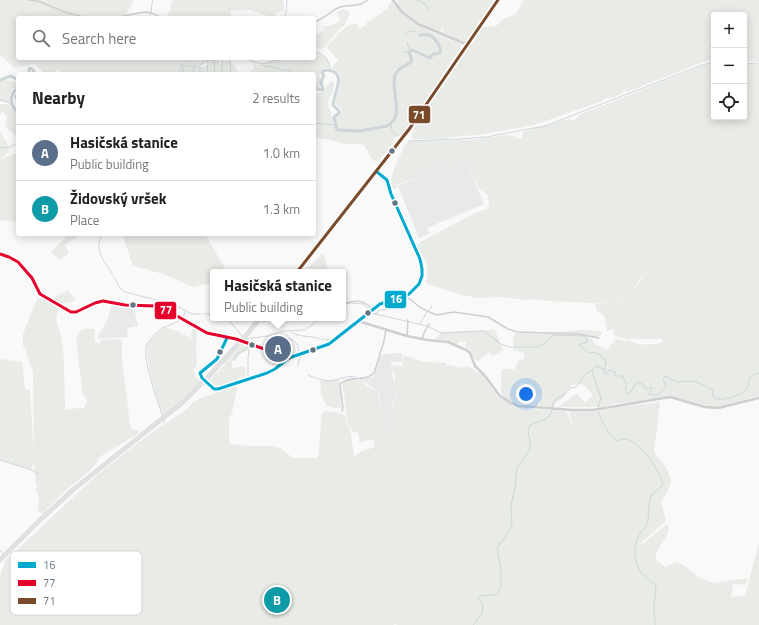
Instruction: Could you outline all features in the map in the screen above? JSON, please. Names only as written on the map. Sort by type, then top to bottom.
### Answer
[{"type":"main road","points":[[299,269],[410,128],[498,0]]},
{"type":"main road","points":[[0,560],[74,489],[167,415],[205,381],[241,342],[258,321]]},
{"type":"main road","points":[[213,389],[201,376],[200,372],[218,359],[228,338]]},
{"type":"street","points":[[30,0],[38,1],[80,16]]},
{"type":"street","points":[[316,21],[321,20],[340,7],[356,6],[368,0]]},
{"type":"street","points":[[393,0],[402,12],[418,24],[468,45]]},
{"type":"street","points":[[125,16],[143,12],[158,16]]},
{"type":"street","points":[[213,389],[218,389],[267,373],[275,369],[289,358],[329,344],[383,303],[406,296],[414,290],[420,280],[422,269],[421,263],[388,182],[377,172]]},
{"type":"street","points":[[0,254],[9,256],[18,262],[29,274],[40,294],[71,312],[76,312],[94,303],[103,301],[125,305],[156,306],[170,312],[207,333],[228,338],[289,358]]},
{"type":"street","points":[[406,296],[421,308],[436,315],[454,312],[488,317],[508,329],[517,332],[578,334],[599,338]]},
{"type":"street","points":[[346,303],[357,301],[365,302],[369,304],[372,310]]},
{"type":"street","points":[[407,336],[408,320]]},
{"type":"street","points":[[358,321],[407,336],[448,342],[469,351],[475,366],[485,376],[499,395],[511,403],[526,407],[593,410],[670,397],[704,407],[718,408],[759,398]]},
{"type":"street","points":[[422,339],[429,324]]},
{"type":"street","points":[[342,411],[344,408],[340,384],[347,379],[368,377],[374,373],[384,341],[386,329]]},
{"type":"shaded area","points":[[0,0],[134,0],[125,16],[16,16],[16,60],[184,60],[182,65],[186,60],[206,60],[200,65],[189,65],[201,67],[208,65],[210,60],[219,60],[219,64],[230,60],[231,63],[236,67],[238,72],[177,72],[179,69],[177,72],[60,72],[59,69],[54,72],[43,72],[35,64],[15,68],[0,55]]},
{"type":"shaded area","points":[[173,0],[283,0],[284,11],[276,12],[275,16],[268,16],[250,10],[230,11],[231,16],[167,16],[171,9]]},
{"type":"shaded area","points":[[394,0],[399,4],[397,0],[494,0],[475,31],[465,43],[443,33],[443,26],[441,32],[438,32],[419,23],[409,16]]},
{"type":"shaded area","points":[[524,0],[759,0],[759,62],[747,61],[747,12],[711,12],[711,61],[703,62],[627,92],[623,89],[623,93],[617,96],[606,98],[600,102],[534,125],[479,135],[441,139],[413,139],[411,137],[412,134],[416,131],[414,130],[410,133],[450,72],[483,27],[496,26],[505,18],[515,15]]},
{"type":"shaded area","points":[[392,1],[402,13],[412,21],[444,38],[462,45],[417,115],[402,135],[394,139],[393,144],[379,160],[373,161],[364,145],[347,144],[316,138],[316,93],[321,93],[328,84],[334,81],[333,93],[329,98],[328,103],[332,117],[339,116],[341,110],[335,103],[340,85],[340,77],[338,72],[332,67],[338,60],[327,47],[347,26],[356,23],[360,29],[367,25],[366,23],[388,9],[388,5]]},
{"type":"shaded area","points":[[344,9],[350,13],[344,26],[339,29],[323,49],[316,48],[316,34],[324,31],[322,26],[333,25],[341,19],[336,12]]},
{"type":"shaded area","points":[[316,52],[325,57],[330,68],[324,68],[322,70],[319,88],[316,87],[316,72],[292,72],[283,68],[264,67],[278,68],[289,72],[250,72],[254,68],[254,64],[263,67],[270,60],[316,60]]},
{"type":"shaded area","points":[[711,63],[711,120],[747,120],[747,64],[759,65],[759,396],[712,407],[669,396],[651,400],[613,404],[603,407],[558,407],[577,393],[585,403],[593,395],[583,384],[572,385],[563,398],[556,403],[554,407],[540,407],[539,398],[538,406],[528,406],[518,404],[504,397],[501,393],[501,372],[503,369],[515,369],[518,361],[524,359],[524,353],[513,350],[513,337],[515,333],[539,334],[580,330],[600,331],[602,334],[597,337],[589,338],[592,339],[595,344],[607,350],[616,339],[624,342],[626,340],[645,345],[663,342],[662,339],[628,339],[617,337],[613,334],[614,330],[611,329],[609,332],[607,331],[603,314],[597,312],[595,304],[612,301],[624,296],[611,301],[595,303],[536,299],[525,300],[502,297],[476,298],[428,284],[426,282],[426,264],[418,244],[477,212],[488,209],[488,195],[479,189],[466,160],[446,168],[442,160],[419,170],[421,176],[397,185],[397,188],[393,189],[393,173],[405,145],[409,141],[470,140],[505,135],[514,136],[518,139],[522,138],[523,132],[569,119],[574,121],[579,115]],"holes":[[[646,272],[636,287],[630,292],[626,295]]]},
{"type":"shaded area","points":[[7,80],[16,82],[16,88],[13,88],[9,95],[9,103],[0,101],[0,81]]},
{"type":"shaded area","points":[[0,104],[8,104],[16,113],[16,136],[5,126],[7,118],[5,114],[1,112],[0,114]]},
{"type":"shaded area","points":[[0,132],[8,145],[9,152],[0,159]]},
{"type":"shaded area","points":[[16,154],[16,222],[0,220],[0,159]]},
{"type":"shaded area","points":[[442,160],[447,168],[466,160],[484,204],[427,228],[429,234],[419,238],[398,186],[421,176],[419,170]]},
{"type":"shaded area","points":[[67,236],[78,236],[65,245],[69,254],[59,260],[51,252]]},
{"type":"shaded area","points":[[123,236],[206,236],[225,269],[210,269],[210,284],[193,287],[163,274],[133,266]]},
{"type":"shaded area","points":[[323,253],[328,269],[307,269]]},
{"type":"shaded area","points":[[68,290],[75,300],[64,303],[53,300],[55,297]]},
{"type":"shaded area","points":[[38,297],[51,302],[58,309],[56,320],[61,335],[64,360],[65,410],[84,408],[87,402],[86,398],[83,396],[76,339],[80,331],[83,329],[94,329],[95,342],[100,343],[101,340],[120,339],[122,342],[122,358],[130,425],[132,429],[139,431],[139,433],[101,456],[92,469],[64,492],[42,514],[38,509],[39,498],[36,491],[37,487],[34,460],[32,468],[30,469],[0,460],[0,359],[22,362],[25,389],[30,390],[34,445],[33,374],[26,348],[23,346],[23,334]]},
{"type":"shaded area","points":[[111,307],[134,308],[138,326],[127,328],[128,337],[98,339],[98,336],[108,319]]},
{"type":"shaded area","points":[[164,328],[179,331],[181,335],[186,335],[191,338],[192,330],[197,330],[197,365],[193,370],[196,378],[200,377],[201,381],[179,402],[163,414],[149,367],[147,348],[148,343]]},
{"type":"shaded area","points":[[495,330],[503,350],[493,356],[489,353],[480,360],[476,361],[470,351],[465,347],[466,342],[458,342],[457,345],[447,340],[436,340],[442,332]]},
{"type":"shaded area","points":[[243,343],[249,345],[249,350],[239,354],[237,359],[232,360],[232,368],[244,366],[247,371],[245,376],[216,388],[211,386],[210,380],[222,367],[226,366],[224,364]]},
{"type":"shaded area","points":[[394,353],[403,354],[401,362],[391,362],[396,400],[393,400],[392,402],[395,416],[395,427],[385,428],[379,393],[360,378],[371,377],[374,375],[381,355]]},
{"type":"shaded area","points":[[406,356],[424,362],[446,363],[447,367],[449,365],[462,368],[469,366],[484,377],[500,398],[520,407],[521,409],[566,411],[574,428],[570,413],[568,411],[596,412],[612,408],[660,402],[654,452],[666,468],[671,481],[661,502],[666,521],[642,542],[641,545],[667,524],[668,533],[657,551],[656,560],[666,567],[677,562],[685,566],[698,577],[713,583],[748,578],[745,585],[733,584],[731,597],[745,596],[759,542],[759,625],[0,625],[0,577],[5,561],[10,556],[10,615],[142,615],[142,551],[16,551],[97,475],[144,438],[186,410],[194,402],[235,386],[237,388],[232,413],[229,418],[229,444],[280,448],[293,458],[318,458],[322,414],[324,411],[341,414],[346,417],[351,434],[354,457],[360,452],[375,447],[373,439],[360,442],[358,433],[352,431],[349,425],[342,386],[343,383],[353,379],[357,380],[378,392],[385,428],[394,427],[395,416],[393,400],[396,400],[397,404],[394,383],[395,375],[392,365],[402,367],[403,357]]},
{"type":"shaded area","points":[[339,380],[342,407],[335,408],[327,406],[322,397],[320,381]]},
{"type":"waterway","points":[[151,14],[153,0]]},
{"type":"waterway","points":[[285,16],[287,0]]},
{"type":"waterway","points":[[417,0],[424,3],[430,11]]},
{"type":"waterway","points":[[405,35],[407,32],[415,31]]},
{"type":"waterway","points":[[316,88],[323,89],[321,82],[324,75],[322,73],[323,71],[330,70],[336,73],[338,77],[338,86],[333,105],[339,111],[339,113],[334,117],[337,130],[360,131],[387,126],[393,122],[397,110],[394,88],[395,75],[398,70],[412,61],[409,52],[412,50],[430,58],[433,54],[440,53],[437,41],[433,37],[429,35],[420,35]]},
{"type":"waterway","points":[[407,42],[410,51]]},
{"type":"waterway","points":[[316,52],[328,60],[330,70]]},
{"type":"waterway","points":[[404,52],[409,52]]},
{"type":"waterway","points":[[182,65],[186,60]]},
{"type":"waterway","points":[[178,72],[182,66],[199,66],[209,60]]},
{"type":"waterway","points":[[214,60],[215,72]]},
{"type":"waterway","points":[[222,60],[222,72]]},
{"type":"waterway","points":[[230,60],[231,72]]},
{"type":"waterway","points":[[249,60],[260,64],[278,60]]},
{"type":"waterway","points":[[207,72],[208,61]]},
{"type":"waterway","points":[[408,141],[486,137],[545,126],[711,63]]},
{"type":"waterway","points":[[747,63],[759,64]]},
{"type":"waterway","points":[[260,65],[291,72]]},
{"type":"waterway","points":[[183,67],[183,72]]},
{"type":"waterway","points":[[193,72],[194,67]]},
{"type":"waterway","points":[[200,67],[200,72]]},
{"type":"waterway","points":[[29,72],[30,68],[34,72]]},
{"type":"waterway","points":[[0,80],[11,76],[16,79]]},
{"type":"waterway","points":[[16,90],[11,99],[12,105],[16,110]]},
{"type":"waterway","points":[[0,100],[10,103]]},
{"type":"waterway","points":[[316,123],[335,125]]},
{"type":"waterway","points":[[391,124],[392,130]]},
{"type":"waterway","points":[[393,132],[398,136]]},
{"type":"waterway","points":[[0,148],[11,147],[16,143]]},
{"type":"waterway","points":[[102,236],[99,250],[103,260],[113,275]]},
{"type":"waterway","points":[[114,277],[120,288],[125,292],[173,304],[192,314],[201,314]]},
{"type":"waterway","points":[[346,304],[363,304],[369,310]]},
{"type":"waterway","points":[[429,310],[432,306]]},
{"type":"waterway","points":[[375,314],[380,310],[395,309]]},
{"type":"waterway","points":[[183,317],[185,312]]},
{"type":"waterway","points":[[420,324],[427,312]]},
{"type":"waterway","points":[[371,313],[427,326],[441,333],[483,331],[501,344],[509,347],[537,347],[555,335],[584,336],[587,339],[587,342],[580,344],[580,346],[589,353],[594,352],[598,354],[606,362],[604,374],[606,374],[609,370],[615,372],[616,376],[622,376],[627,384],[625,388],[627,395],[635,384],[639,382],[646,389],[652,387],[649,394],[658,394],[666,387],[663,378],[665,376],[677,382],[697,382],[713,390],[713,395],[715,398],[723,399],[739,395],[745,391],[750,378],[759,373]]},
{"type":"waterway","points":[[204,314],[210,314]]},
{"type":"waterway","points":[[163,417],[148,369],[146,359],[147,344],[162,328],[176,323],[181,319]]},
{"type":"waterway","points":[[230,321],[243,337]]},
{"type":"waterway","points":[[245,339],[268,336],[284,331],[305,330],[316,321]]},
{"type":"waterway","points":[[292,332],[298,335],[320,339]]},
{"type":"waterway","points":[[277,334],[294,341],[299,352]]},
{"type":"waterway","points":[[322,339],[331,340]]},
{"type":"waterway","points":[[234,361],[235,356],[250,346]]},
{"type":"waterway","points":[[248,378],[249,350]]},
{"type":"waterway","points":[[298,366],[300,356]]},
{"type":"waterway","points":[[598,408],[601,398],[592,371],[596,366],[602,368],[603,370]]},
{"type":"waterway","points":[[552,408],[556,399],[565,394],[571,388],[576,387],[586,374],[592,370]]},
{"type":"waterway","points":[[308,375],[327,381],[356,377]]},
{"type":"waterway","points":[[359,378],[363,382]]},
{"type":"waterway","points":[[473,625],[482,613],[483,606],[478,598],[480,596],[494,595],[498,593],[501,586],[501,571],[497,548],[512,525],[511,505],[515,488],[517,468],[530,448],[528,432],[529,426],[549,417],[552,410]]},
{"type":"waterway","points":[[598,411],[611,436],[617,441],[624,439],[636,444],[648,456],[663,483],[661,487],[651,496],[647,523],[637,539],[635,547],[636,562],[640,571],[645,577],[656,585],[654,607],[655,625]]},
{"type":"waterway","points":[[0,460],[32,470],[39,474]]},
{"type":"waterway","points":[[0,550],[3,553]]},
{"type":"transit line","name":"71","points":[[299,269],[410,128],[498,0]]},
{"type":"transit line","name":"16","points":[[227,338],[217,359],[200,373],[202,378],[214,389],[267,373],[275,369],[289,358],[329,344],[380,304],[402,298],[409,294],[419,284],[422,276],[420,259],[391,194],[387,180],[377,172]]},
{"type":"transit line","name":"77","points":[[0,254],[18,262],[32,278],[40,294],[71,312],[76,312],[103,301],[125,305],[156,306],[170,312],[207,333],[236,339],[289,358]]},
{"type":"place","name":"Hasičská stanice","points":[[278,349]]},
{"type":"place","name":"Židovský vršek","points":[[277,600]]}]
